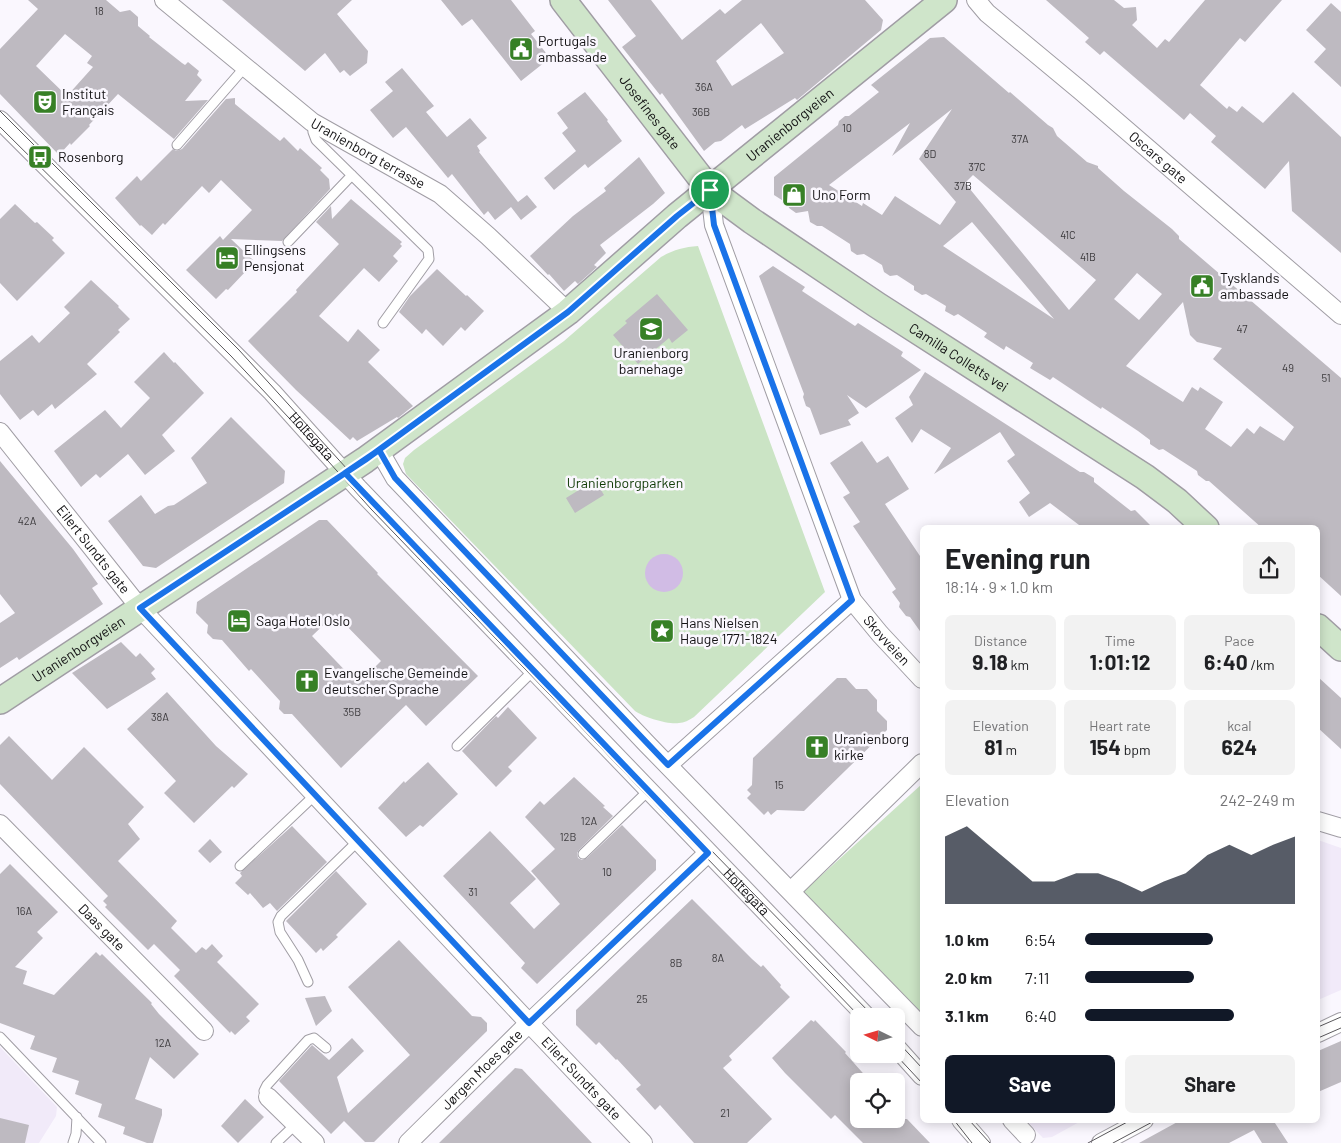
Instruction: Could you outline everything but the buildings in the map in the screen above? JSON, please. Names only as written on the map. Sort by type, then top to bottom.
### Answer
[{"type":"street","name":"Uranienborg terrasse","points":[[164,0],[312,122],[440,194],[488,236],[568,312]]},
{"type":"street","name":"Josefines gate","points":[[563,0],[710,190]]},
{"type":"street","name":"Uranienborgveien","points":[[0,701],[379,450],[568,312],[677,216],[944,0]]},
{"type":"street","name":"Oscars gate","points":[[976,0],[987,13],[1081,91],[1341,315]]},
{"type":"street","name":"Holtegata","points":[[0,120],[272,392],[345,473],[533,671],[858,1008]]},
{"type":"street","name":"Camilla Colletts vei","points":[[710,190],[752,221],[877,304],[1145,477],[1177,501],[1203,525]]},
{"type":"street","points":[[668,765],[852,600],[714,225],[710,190]]},
{"type":"street","name":"Eilert Sundts gate","points":[[0,432],[140,608],[643,1143]]},
{"type":"street","points":[[379,450],[395,478],[668,765],[920,1025]]},
{"type":"street","name":"Skovveien","points":[[852,600],[880,634],[920,677]]},
{"type":"street","points":[[1320,630],[1341,648]]},
{"type":"street","points":[[791,891],[920,765]]},
{"type":"street","points":[[1320,822],[1341,828]]},
{"type":"street","name":"Daas gate","points":[[0,824],[204,1032]]},
{"type":"street","name":"Jørgen Moes gate","points":[[408,1143],[529,1023],[708,853]]},
{"type":"street","points":[[1320,1032],[1341,1022]]},
{"type":"street","points":[[905,1057],[920,1074]]},
{"type":"street","points":[[268,1097],[315,1143]]},
{"type":"street","points":[[964,1123],[981,1143]]},
{"type":"street","points":[[1015,1123],[1026,1135]]},
{"type":"street","points":[[1101,1143],[1126,1137],[1141,1123]]},
{"type":"lane","points":[[177,145],[245,67]]},
{"type":"lane","points":[[312,122],[316,140],[428,250],[428,259],[383,323]]},
{"type":"lane","points":[[288,242],[352,175]]},
{"type":"lane","points":[[457,746],[533,671]]},
{"type":"lane","points":[[583,854],[648,791]]},
{"type":"lane","points":[[240,866],[315,795]]},
{"type":"lane","points":[[308,982],[298,960],[280,932],[278,922],[358,841]]},
{"type":"lane","points":[[0,1037],[101,1143]]},
{"type":"lane","points":[[268,1097],[264,1091],[267,1085],[308,1040],[316,1040],[326,1048]]},
{"type":"lane","points":[[73,1143],[76,1134],[77,1117]]},
{"type":"lane","points":[[276,1143],[296,1124]]},
{"type":"shaded area","points":[[664,554],[677,560],[683,573],[677,586],[664,592],[651,586],[645,573],[651,560]]},
{"type":"shaded area","points":[[1320,841],[1341,848],[1341,990],[1320,999]]},
{"type":"shaded area","points":[[0,1047],[57,1107],[56,1116],[39,1143],[0,1143]]},
{"type":"shaded area","points":[[1029,1123],[1078,1123],[1052,1137],[1043,1138]]},
{"type":"green space","name":"Uranienborgparken","points":[[698,246],[825,592],[694,717],[681,723],[669,723],[644,716],[635,711],[406,474],[403,464],[405,458],[414,450],[564,341],[661,257],[679,249]]},
{"type":"green space","points":[[920,786],[920,1011],[803,892]]},
{"type":"tram line","points":[[0,111],[239,350],[378,503],[865,1008]]},
{"type":"tram line","points":[[0,127],[231,356],[371,509],[851,1008]]},
{"type":"tram line","points":[[1320,1026],[1341,1017]]},
{"type":"tram line","points":[[1320,1037],[1341,1028]]},
{"type":"tram line","points":[[905,1050],[920,1066]]},
{"type":"tram line","points":[[903,1063],[920,1081]]},
{"type":"tram line","points":[[956,1123],[972,1143]]},
{"type":"tram line","points":[[972,1123],[990,1143]]},
{"type":"tram line","points":[[1088,1143],[1125,1123]]},
{"type":"tram line","points":[[1113,1143],[1150,1123]]},
{"type":"place","name":"Portugals ambassade","points":[[521,49]]},
{"type":"place","name":"Institut Français","points":[[45,102]]},
{"type":"place","name":"Rosenborg","points":[[40,157]]},
{"type":"place","name":"Uno Form","points":[[794,195]]},
{"type":"place","name":"Ellingsens Pensjonat","points":[[227,258]]},
{"type":"place","name":"Tysklands ambassade","points":[[1202,286]]},
{"type":"place","name":"Uranienborg barnehage","points":[[651,329]]},
{"type":"place","name":"Saga Hotel Oslo","points":[[239,621]]},
{"type":"place","name":"Hans Nielsen Hauge 1771-1824","points":[[662,631]]},
{"type":"place","name":"Evangelische Gemeinde deutscher Sprache","points":[[307,681]]},
{"type":"place","name":"Uranienborg kirke","points":[[817,747]]},
{"type":"route","points":[[710,190],[677,216],[568,312],[365,460],[320,489],[140,608],[529,1023],[708,853],[345,473],[365,460],[379,450],[395,478],[668,765],[852,600],[714,225],[710,190]]}]
